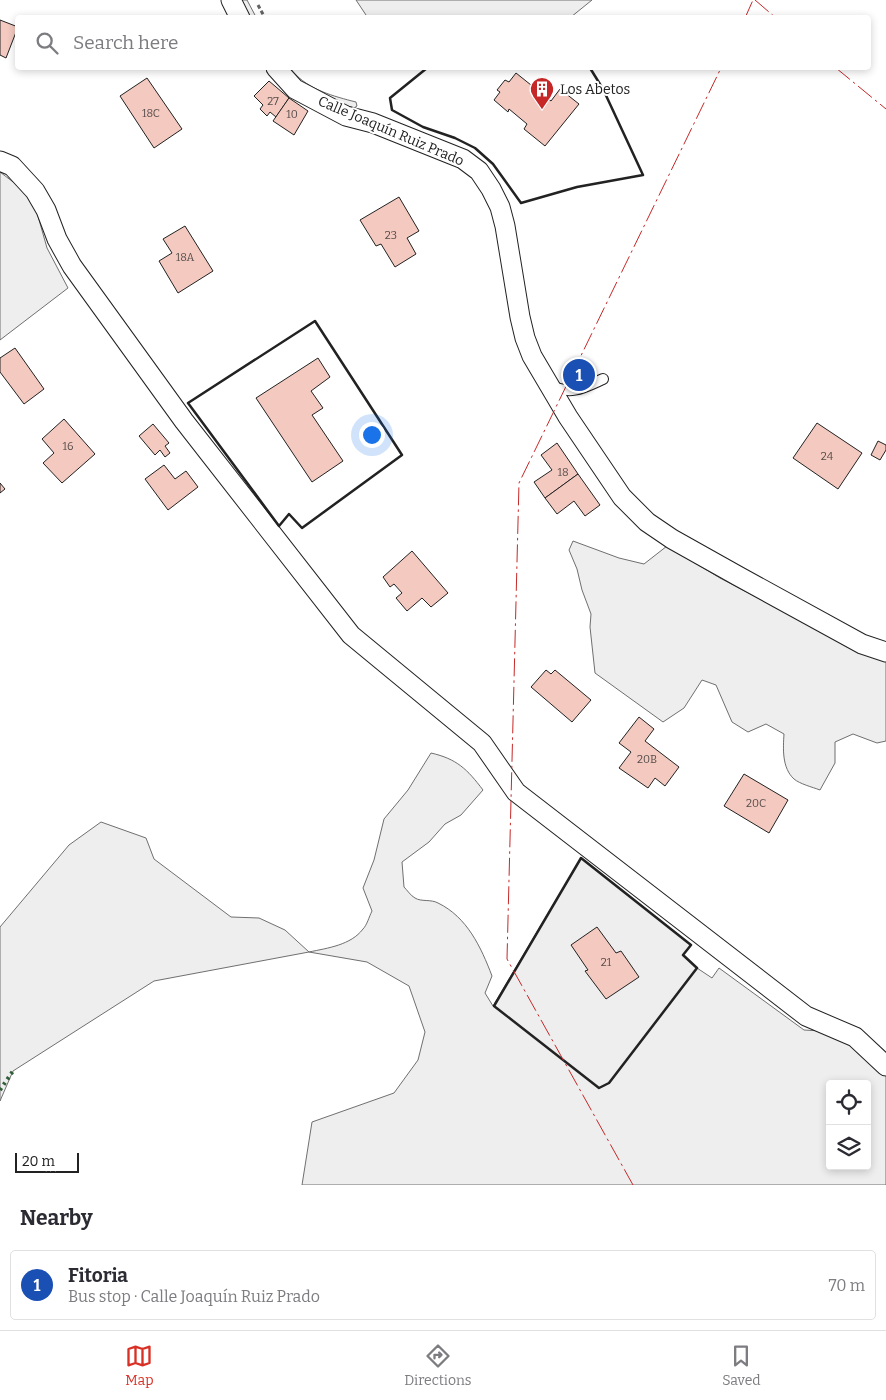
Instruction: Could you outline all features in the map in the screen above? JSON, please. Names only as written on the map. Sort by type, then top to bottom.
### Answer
[{"type":"street","points":[[231,0],[238,15]]},
{"type":"street","name":"Calle Joaquín Ruiz Prado","points":[[278,70],[295,89],[346,116],[373,123],[463,159],[479,171],[500,206],[520,317],[532,356],[568,417],[622,497],[647,522],[672,539],[750,584],[862,644],[886,652]]},
{"type":"street","points":[[0,161],[12,166],[35,191],[46,210],[57,239],[72,266],[184,421],[351,635],[482,743],[516,792],[806,1016],[855,1037],[886,1066]]},
{"type":"lane","points":[[550,386],[569,391],[581,389],[602,379]]},
{"type":"path","points":[[256,0],[264,15]]},
{"type":"shaded area","points":[[240,0],[247,0],[255,15],[248,15]]},
{"type":"shaded area","points":[[356,0],[592,0],[573,15],[366,15]]},
{"type":"shaded area","points":[[286,70],[292,70],[310,86],[356,102],[357,106],[354,108],[325,97]]},
{"type":"shaded area","points":[[0,172],[21,188],[36,209],[47,248],[68,288],[0,340]]},
{"type":"shaded area","points":[[573,541],[619,558],[644,564],[667,546],[720,578],[863,653],[886,659],[886,741],[877,743],[853,734],[835,742],[835,763],[820,790],[799,782],[790,775],[784,758],[784,734],[766,724],[748,732],[732,722],[716,685],[702,680],[684,708],[663,722],[595,673],[590,627],[591,614],[569,550]]},
{"type":"shaded area","points":[[431,753],[448,758],[461,766],[483,790],[461,815],[445,824],[429,842],[402,862],[404,887],[415,898],[435,902],[448,909],[457,916],[472,934],[492,976],[485,993],[493,1006],[581,858],[691,945],[683,955],[697,968],[712,978],[719,968],[804,1030],[822,1031],[853,1046],[886,1076],[886,1185],[302,1185],[312,1122],[394,1093],[418,1060],[425,1032],[409,986],[367,962],[309,952],[331,947],[352,939],[367,923],[372,911],[363,888],[374,860],[384,819],[408,790]]},
{"type":"shaded area","points":[[101,822],[146,838],[154,859],[231,917],[259,918],[285,930],[309,952],[154,981],[13,1071],[0,1101],[0,927],[69,845]]},
{"type":"building","points":[[0,20],[15,26],[15,35],[6,58],[0,55]]},
{"type":"building","name":"Los Abetos","points":[[516,73],[551,101],[560,89],[579,104],[545,146],[524,129],[527,124],[509,109],[508,112],[494,100],[500,92],[497,90],[505,80],[509,82]]},
{"type":"building","points":[[147,78],[182,129],[154,148],[120,96]]},
{"type":"building","points":[[269,81],[289,98],[276,117],[270,112],[267,116],[260,109],[263,105],[254,96]]},
{"type":"building","points":[[289,98],[308,111],[294,135],[273,121]]},
{"type":"building","points":[[399,197],[419,231],[407,238],[416,254],[395,267],[381,244],[376,246],[360,220]]},
{"type":"building","points":[[185,226],[213,271],[178,293],[159,261],[172,253],[163,239]]},
{"type":"building","points":[[15,348],[44,389],[24,404],[0,372],[0,358]]},
{"type":"building","points":[[318,358],[330,377],[311,391],[323,408],[312,415],[343,461],[312,482],[256,398]]},
{"type":"building","points":[[64,419],[95,454],[62,483],[43,463],[54,453],[42,439]]},
{"type":"building","points":[[817,423],[862,453],[838,489],[793,458]]},
{"type":"building","points":[[153,424],[169,443],[165,446],[170,453],[165,457],[160,450],[155,455],[139,436]]},
{"type":"building","points":[[878,441],[886,445],[886,450],[880,460],[871,455]]},
{"type":"building","points":[[557,443],[578,474],[545,498],[534,482],[552,470],[541,455]]},
{"type":"building","points":[[164,465],[175,479],[186,471],[198,487],[168,510],[145,479]]},
{"type":"building","points":[[578,474],[600,505],[585,516],[574,501],[557,514],[545,498]]},
{"type":"building","points":[[0,483],[5,489],[0,493]]},
{"type":"building","points":[[412,551],[448,593],[431,607],[422,598],[407,611],[396,598],[402,593],[394,584],[390,587],[383,577]]},
{"type":"building","points":[[546,670],[551,674],[555,670],[591,700],[572,722],[531,687]]},
{"type":"building","points":[[639,717],[654,729],[645,741],[679,767],[665,786],[655,778],[648,788],[619,768],[631,752],[619,743]]},
{"type":"building","points":[[744,774],[788,800],[769,833],[724,806]]},
{"type":"building","points":[[597,927],[616,953],[621,951],[639,977],[606,999],[585,971],[588,970],[571,945]]},
{"type":"hedge","points":[[0,1090],[13,1071]]},
{"type":"wall","points":[[425,70],[390,98],[392,110],[423,127],[455,138],[475,148],[493,164],[521,203],[577,187],[643,175],[603,89],[591,70]]},
{"type":"wall","points":[[315,321],[402,455],[302,528],[289,514],[279,526],[188,403],[315,321]]},
{"type":"wall","points":[[581,858],[691,945],[683,955],[697,968],[609,1083],[599,1088],[494,1006],[581,858]]},
{"type":"power","points":[[746,15],[753,0]]},
{"type":"power","points":[[755,0],[772,15]]},
{"type":"power","points":[[633,1185],[507,959],[519,483],[720,70]]},
{"type":"power","points":[[838,70],[886,109]]},
{"type":"place","name":"Los Abetos","points":[[542,110]]},
{"type":"place","name":"Fitoria","points":[[579,375]]}]
